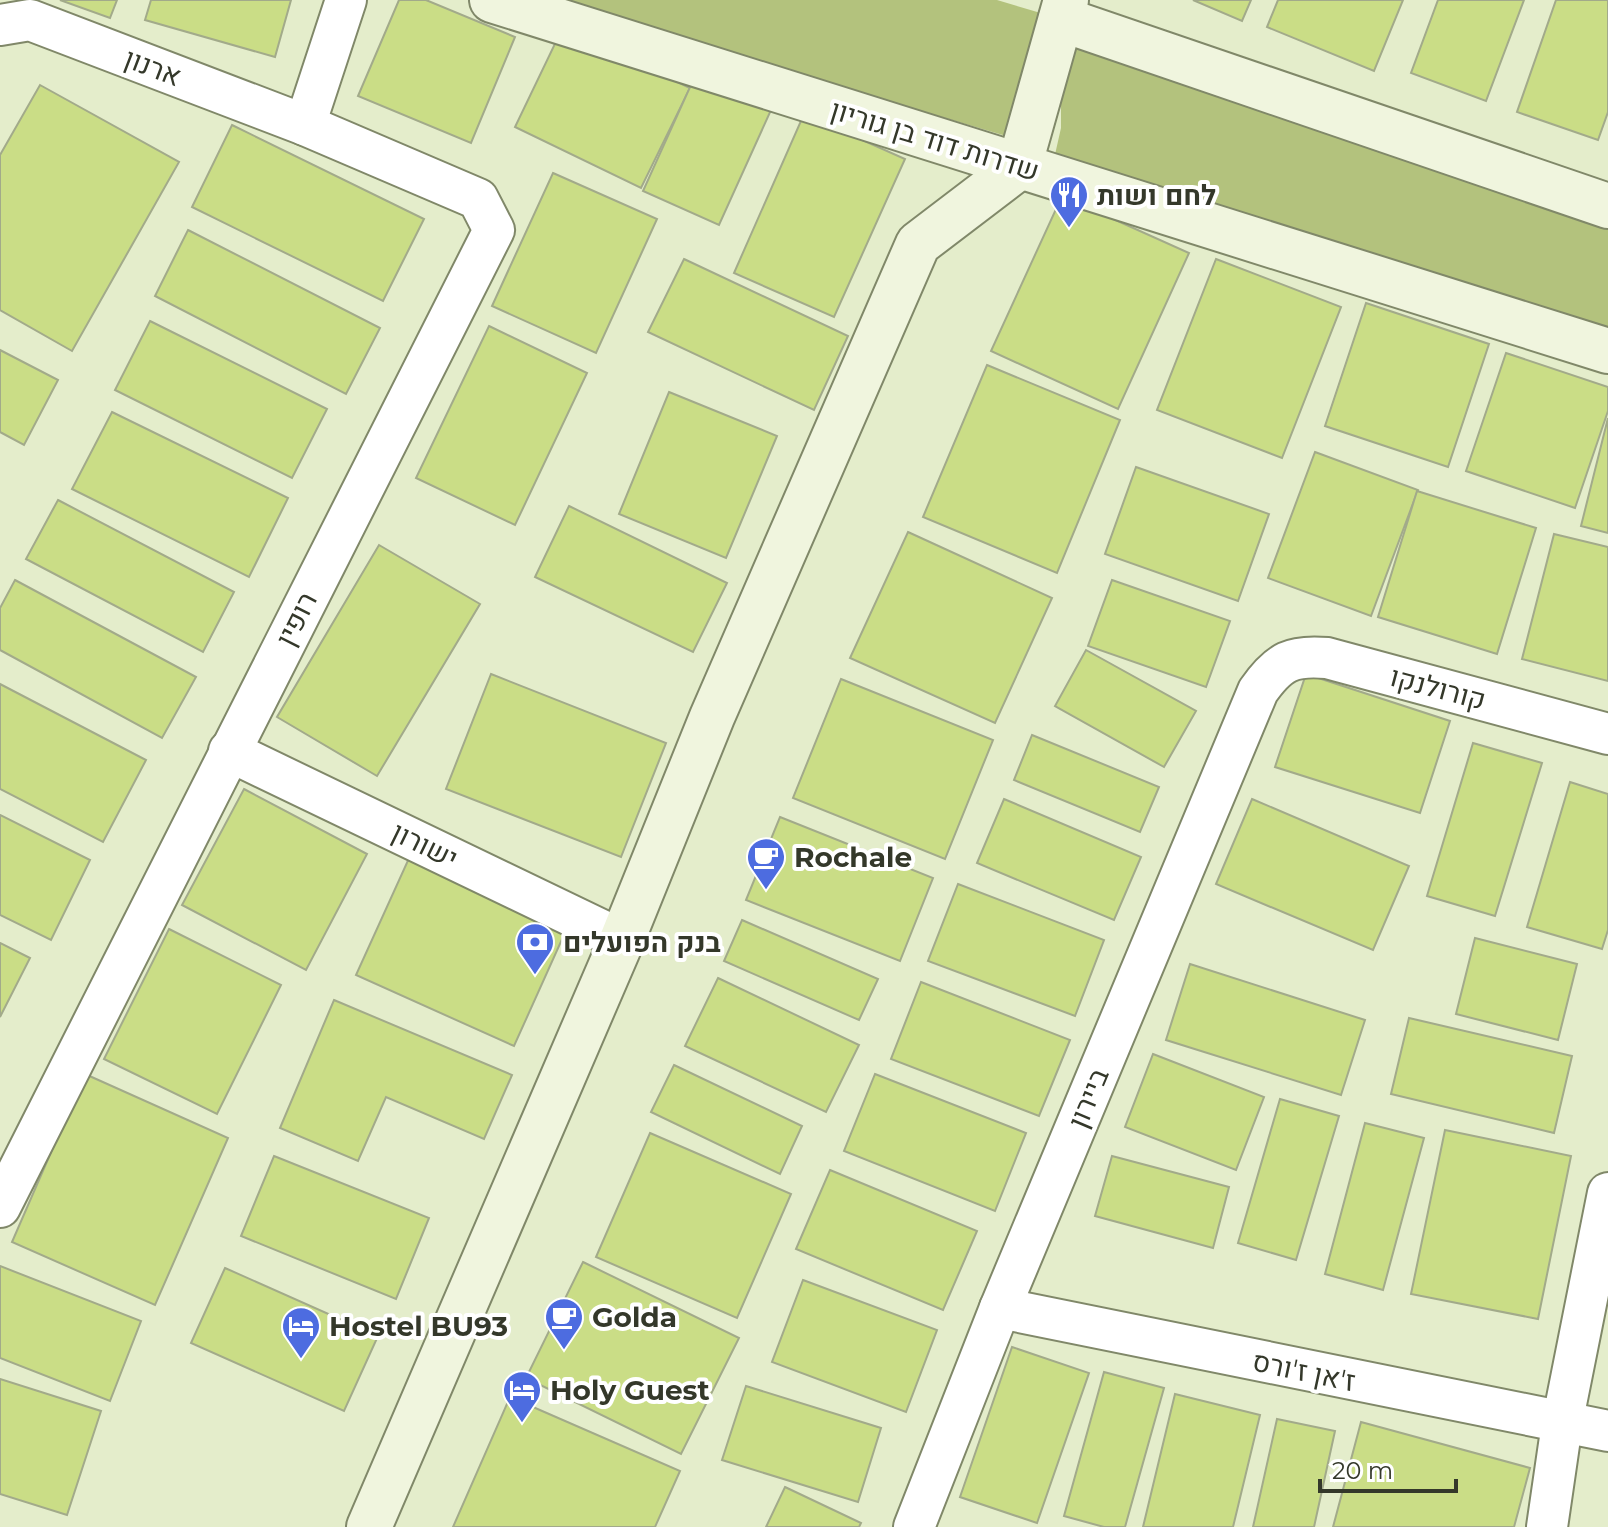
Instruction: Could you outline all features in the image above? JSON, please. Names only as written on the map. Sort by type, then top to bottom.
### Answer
[{"type":"street","points":[[305,125],[346,0]]},
{"type":"street","name":"שדרות דוד בן גוריון","points":[[492,0],[1608,351]]},
{"type":"street","points":[[369,1527],[622,940],[712,717],[918,244],[1019,167],[1064,10],[1608,206]]},
{"type":"street","name":"ארנון","points":[[0,25],[30,20],[305,125]]},
{"type":"street","name":"רופין","points":[[0,1207],[494,230],[478,199],[305,125]]},
{"type":"street","name":"קורולנקו","points":[[1270,674],[1299,656],[1327,658],[1608,734]]},
{"type":"street","name":"ביירון","points":[[914,1527],[1000,1308],[1258,691],[1270,674]]},
{"type":"street","name":"ישורון","points":[[229,751],[622,940]]},
{"type":"street","points":[[1547,1527],[1562,1424],[1608,1193]]},
{"type":"street","name":"ז'אן ז'ורס","points":[[1000,1308],[1608,1431]]},
{"type":"green space","points":[[546,0],[997,0],[1061,19],[1608,201],[1608,347],[1054,159],[1061,128],[1061,22],[1013,138]]},
{"type":"building","points":[[60,0],[117,0],[110,18]]},
{"type":"building","points":[[151,0],[291,0],[275,57],[145,20]]},
{"type":"building","points":[[399,0],[426,0],[515,37],[471,143],[358,96]]},
{"type":"building","points":[[1193,0],[1251,0],[1242,21]]},
{"type":"building","points":[[1278,0],[1403,0],[1374,71],[1267,27]]},
{"type":"building","points":[[1438,0],[1524,0],[1486,101],[1411,73]]},
{"type":"building","points":[[1556,0],[1608,0],[1608,112],[1598,140],[1517,112]]},
{"type":"building","points":[[563,27],[690,88],[641,188],[515,127]]},
{"type":"building","points":[[695,76],[771,110],[719,225],[643,191]]},
{"type":"building","points":[[40,85],[179,162],[72,351],[0,310],[0,155]]},
{"type":"building","points":[[804,114],[905,159],[834,317],[734,273]]},
{"type":"building","points":[[232,125],[424,219],[383,301],[192,207]]},
{"type":"building","points":[[553,173],[657,219],[596,353],[492,306]]},
{"type":"building","points":[[1062,196],[1189,253],[1118,409],[991,351]]},
{"type":"building","points":[[188,230],[380,328],[346,394],[155,296]]},
{"type":"building","points":[[684,259],[848,336],[814,410],[648,332]]},
{"type":"building","points":[[1216,259],[1341,307],[1282,458],[1157,410]]},
{"type":"building","points":[[1366,303],[1489,344],[1448,467],[1325,426]]},
{"type":"building","points":[[150,321],[327,409],[292,478],[115,390]]},
{"type":"building","points":[[489,326],[587,373],[515,525],[416,478]]},
{"type":"building","points":[[0,350],[58,380],[24,445],[0,432]]},
{"type":"building","points":[[1506,353],[1608,387],[1608,411],[1575,508],[1466,471]]},
{"type":"building","points":[[987,365],[1120,420],[1057,573],[923,517]]},
{"type":"building","points":[[669,392],[777,436],[726,558],[619,514]]},
{"type":"building","points":[[112,412],[288,498],[249,577],[72,489]]},
{"type":"building","points":[[1608,418],[1608,533],[1581,526]]},
{"type":"building","points":[[1315,452],[1418,490],[1371,616],[1268,578]]},
{"type":"building","points":[[1136,467],[1269,514],[1238,601],[1105,554]]},
{"type":"building","points":[[1417,491],[1536,528],[1497,654],[1378,617]]},
{"type":"building","points":[[58,500],[234,592],[203,652],[26,559]]},
{"type":"building","points":[[569,506],[727,583],[693,652],[535,577]]},
{"type":"building","points":[[908,532],[1052,598],[995,723],[850,658]]},
{"type":"building","points":[[1554,534],[1608,547],[1608,681],[1522,659]]},
{"type":"building","points":[[379,545],[480,604],[377,776],[277,717]]},
{"type":"building","points":[[15,580],[196,677],[162,738],[0,650],[0,608]]},
{"type":"building","points":[[1112,580],[1230,621],[1206,687],[1088,646]]},
{"type":"building","points":[[1086,650],[1196,711],[1164,767],[1055,706]]},
{"type":"building","points":[[491,674],[666,743],[621,857],[446,789]]},
{"type":"building","points":[[1306,674],[1450,721],[1420,813],[1275,767]]},
{"type":"building","points":[[841,679],[993,740],[945,859],[793,798]]},
{"type":"building","points":[[0,684],[146,760],[103,842],[0,789]]},
{"type":"building","points":[[1032,735],[1159,787],[1140,832],[1014,780]]},
{"type":"building","points":[[1473,743],[1542,763],[1495,916],[1427,896]]},
{"type":"building","points":[[1570,782],[1608,794],[1608,930],[1602,949],[1527,927]]},
{"type":"building","points":[[244,789],[367,854],[306,970],[182,905]]},
{"type":"building","points":[[1004,799],[1141,857],[1114,920],[977,863]]},
{"type":"building","points":[[1252,799],[1409,866],[1373,950],[1216,884]]},
{"type":"building","points":[[0,815],[90,860],[51,940],[0,915]]},
{"type":"building","points":[[780,817],[933,878],[900,961],[746,900]]},
{"type":"building","points":[[410,856],[568,926],[514,1046],[356,975]]},
{"type":"building","points":[[958,884],[1104,940],[1075,1016],[928,961]]},
{"type":"building","points":[[742,920],[878,979],[859,1020],[724,961]]},
{"type":"building","points":[[169,929],[281,985],[217,1114],[104,1059]]},
{"type":"building","points":[[1475,938],[1577,964],[1558,1040],[1456,1014]]},
{"type":"building","points":[[0,943],[30,958],[0,1017]]},
{"type":"building","points":[[1190,964],[1365,1020],[1341,1095],[1166,1040]]},
{"type":"building","points":[[718,978],[859,1045],[826,1112],[685,1046]]},
{"type":"building","points":[[921,982],[1070,1040],[1039,1116],[891,1059]]},
{"type":"building","points":[[334,1000],[512,1075],[484,1139],[386,1097],[358,1161],[280,1128]]},
{"type":"building","points":[[1409,1018],[1572,1056],[1554,1133],[1391,1094]]},
{"type":"building","points":[[1153,1054],[1264,1097],[1236,1170],[1125,1127]]},
{"type":"building","points":[[674,1065],[802,1126],[780,1174],[651,1112]]},
{"type":"building","points":[[85,1074],[228,1138],[155,1305],[12,1242]]},
{"type":"building","points":[[875,1074],[1026,1133],[995,1211],[844,1151]]},
{"type":"building","points":[[1280,1099],[1339,1116],[1296,1260],[1238,1243]]},
{"type":"building","points":[[1365,1123],[1424,1138],[1383,1290],[1325,1274]]},
{"type":"building","points":[[1445,1130],[1571,1156],[1538,1319],[1411,1294]]},
{"type":"building","points":[[650,1133],[791,1194],[737,1318],[596,1257]]},
{"type":"building","points":[[274,1156],[429,1218],[396,1299],[241,1236]]},
{"type":"building","points":[[1112,1156],[1229,1187],[1213,1248],[1095,1216]]},
{"type":"building","points":[[830,1170],[977,1231],[943,1310],[796,1249]]},
{"type":"building","points":[[583,1262],[739,1338],[681,1454],[526,1378]]},
{"type":"building","points":[[0,1266],[141,1321],[110,1401],[0,1358]]},
{"type":"building","points":[[225,1268],[378,1336],[344,1411],[191,1343]]},
{"type":"building","points":[[803,1280],[937,1330],[906,1412],[772,1362]]},
{"type":"building","points":[[1012,1347],[1089,1373],[1037,1523],[960,1497]]},
{"type":"building","points":[[1104,1372],[1164,1388],[1125,1527],[1104,1527],[1064,1516]]},
{"type":"building","points":[[0,1379],[101,1411],[67,1515],[0,1494]]},
{"type":"building","points":[[746,1386],[881,1428],[858,1502],[722,1460]]},
{"type":"building","points":[[1175,1394],[1260,1415],[1233,1527],[1143,1527]]},
{"type":"building","points":[[510,1397],[680,1471],[655,1527],[453,1527]]},
{"type":"building","points":[[1277,1419],[1335,1431],[1314,1527],[1253,1527]]},
{"type":"building","points":[[1361,1422],[1530,1468],[1514,1527],[1333,1527]]},
{"type":"building","points":[[785,1487],[861,1523],[859,1527],[766,1527]]},
{"type":"place","name":"לחם ושות","points":[[1069,229]]},
{"type":"place","name":"Rochale","points":[[766,891]]},
{"type":"place","name":"בנק הפועלים","points":[[535,976]]},
{"type":"place","name":"Golda","points":[[564,1351]]},
{"type":"place","name":"Hostel BU93","points":[[301,1360]]},
{"type":"place","name":"Holy Guest","points":[[522,1424]]}]
